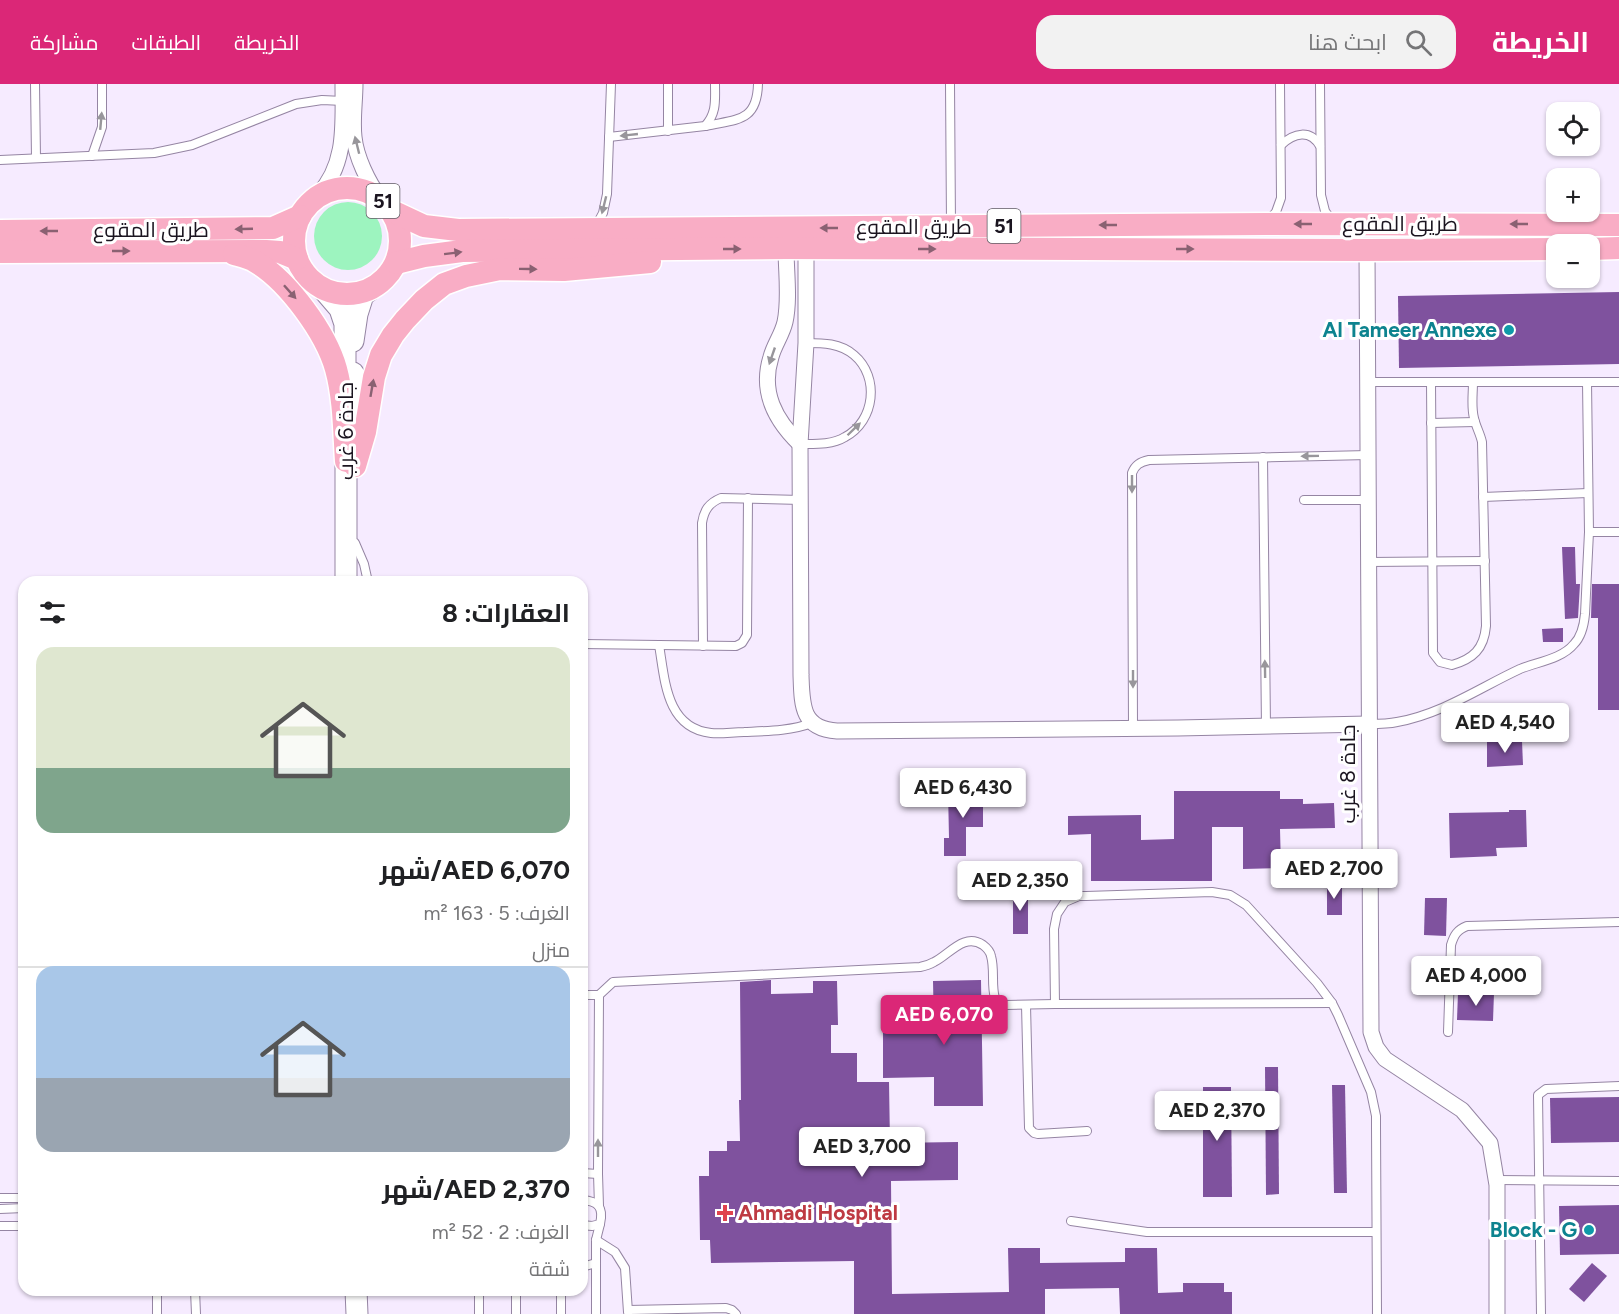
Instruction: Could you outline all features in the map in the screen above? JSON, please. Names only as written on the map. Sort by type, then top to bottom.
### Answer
[{"type":"main road","name":"51","points":[[318,195],[345,187],[363,189],[386,205],[399,228],[400,245],[396,263]]},
{"type":"main road","points":[[318,195],[300,216],[295,230],[294,244],[297,259],[312,280],[322,288],[336,293],[351,294],[371,289],[388,275],[396,263]]},
{"type":"main road","name":"طريق المقوع","points":[[386,205],[424,226],[458,230],[1266,224],[1619,225]]},
{"type":"main road","name":"طريق المقوع","points":[[0,231],[273,228],[300,216]]},
{"type":"main road","name":"طريق المقوع","points":[[396,263],[424,256],[462,251],[796,248],[1546,249]]},
{"type":"main road","points":[[1600,249],[1619,248]]},
{"type":"main road","points":[[351,463],[365,432],[374,377],[381,355],[405,320],[424,300],[444,284],[466,276],[500,269],[564,270],[640,264],[669,259],[690,249]]},
{"type":"main road","name":"طريق المقوع","points":[[0,252],[224,250],[280,252],[297,259]]},
{"type":"main road","points":[[224,250],[255,261],[279,280],[302,306],[315,327],[335,367],[351,463]]},
{"type":"main road","name":"جادة 6 غرب","points":[[322,288],[340,309],[345,324],[355,576]]},
{"type":"main road","name":"جادة 6 غرب","points":[[346,576],[354,329],[363,295],[371,289]]},
{"type":"main road","points":[[346,1296],[346,1314]]},
{"type":"main road","points":[[356,1296],[357,1314]]},
{"type":"street","points":[[318,195],[331,179],[342,142],[343,84]]},
{"type":"street","points":[[356,84],[354,136],[371,186],[386,205]]},
{"type":"street","points":[[796,248],[806,343],[800,444],[802,706],[812,723],[828,731],[1369,724]]},
{"type":"street","points":[[796,248],[783,330],[771,356],[767,372],[771,405],[778,420],[800,444]]},
{"type":"street","name":"جادة 8 غرب","points":[[1367,250],[1370,1025],[1372,1040],[1385,1059],[1462,1110],[1490,1143],[1497,1180],[1497,1314]]},
{"type":"lane","points":[[35,84],[36,158]]},
{"type":"lane","points":[[92,156],[102,127],[102,84]]},
{"type":"lane","points":[[594,230],[606,203],[611,84]]},
{"type":"lane","points":[[668,84],[668,131]]},
{"type":"lane","points":[[705,126],[715,111],[715,84]]},
{"type":"lane","points":[[609,137],[705,126],[746,117],[754,107],[758,96],[758,84]]},
{"type":"lane","points":[[950,84],[951,227]]},
{"type":"lane","points":[[1266,224],[1276,212],[1281,198],[1280,84]]},
{"type":"lane","points":[[1320,84],[1321,195],[1325,211],[1335,224]]},
{"type":"lane","points":[[0,160],[154,153],[192,145],[296,104],[343,100]]},
{"type":"lane","points":[[1281,145],[1288,138],[1301,134],[1312,136],[1319,143],[1321,150]]},
{"type":"lane","points":[[800,444],[829,443],[844,438],[857,428],[867,414],[871,399],[867,375],[854,355],[840,346],[806,343]]},
{"type":"lane","points":[[1368,382],[1619,382]]},
{"type":"lane","points":[[1431,382],[1433,653],[1440,662],[1446,665],[1452,665],[1475,654],[1484,641],[1486,627],[1482,442],[1473,411],[1473,382]]},
{"type":"lane","points":[[1369,724],[1396,722],[1436,710],[1523,668],[1566,652],[1580,636],[1584,626],[1589,531],[1587,382]]},
{"type":"lane","points":[[1431,423],[1475,422]]},
{"type":"lane","points":[[1133,728],[1132,473],[1134,467],[1149,460],[1368,455]]},
{"type":"lane","points":[[1263,457],[1266,727]]},
{"type":"lane","points":[[1483,496],[1588,493]]},
{"type":"lane","points":[[703,646],[703,514],[707,507],[713,501],[722,498],[801,500]]},
{"type":"lane","points":[[588,644],[736,646],[742,643],[746,638],[748,498]]},
{"type":"lane","points":[[1304,500],[1369,500]]},
{"type":"lane","points":[[1589,531],[1619,532]]},
{"type":"lane","points":[[355,543],[367,576]]},
{"type":"lane","points":[[1369,562],[1485,561]]},
{"type":"lane","points":[[659,645],[670,702],[677,713],[697,729],[710,733],[772,731],[793,729],[812,723]]},
{"type":"lane","points":[[1055,1004],[1055,922],[1065,902],[1079,896],[1204,892],[1230,895],[1246,905],[1317,982],[1332,1003],[1367,1081],[1374,1104],[1376,1127],[1377,1314]]},
{"type":"lane","points":[[1449,1032],[1451,945],[1458,930],[1467,926],[1619,921]]},
{"type":"lane","points":[[588,995],[599,995],[613,982],[920,967],[933,963],[959,944],[973,941],[990,952],[993,994],[997,1002],[1006,1005],[1332,1003]]},
{"type":"lane","points":[[596,1314],[596,1240],[602,1215],[599,1206],[598,1174],[599,995]]},
{"type":"lane","points":[[1026,1005],[1029,1128],[1038,1134],[1087,1131]]},
{"type":"lane","points":[[1541,1314],[1538,1095],[1546,1089],[1619,1086]]},
{"type":"lane","points":[[588,1173],[598,1174]]},
{"type":"lane","points":[[1497,1180],[1619,1181]]},
{"type":"lane","points":[[0,1198],[18,1198]]},
{"type":"lane","points":[[588,1201],[599,1206]]},
{"type":"lane","points":[[0,1209],[18,1208]]},
{"type":"lane","points":[[1071,1221],[1148,1232],[1376,1232]]},
{"type":"lane","points":[[588,1226],[600,1224]]},
{"type":"lane","points":[[0,1226],[18,1226]]},
{"type":"lane","points":[[596,1240],[615,1252],[625,1268],[628,1312],[726,1308],[736,1314]]},
{"type":"lane","points":[[588,1266],[596,1263]]},
{"type":"lane","points":[[157,1314],[158,1296]]},
{"type":"lane","points":[[195,1296],[196,1314]]},
{"type":"lane","points":[[478,1314],[479,1296]]},
{"type":"lane","points":[[516,1296],[516,1314]]},
{"type":"lane","points":[[561,1310],[569,1314]]},
{"type":"green space","points":[[348,202],[361,205],[372,212],[379,223],[382,236],[379,249],[372,260],[361,267],[348,270],[335,267],[324,260],[317,249],[314,236],[317,223],[324,212],[335,205]]},
{"type":"building","name":"Al Tameer Annexe","points":[[1619,292],[1619,364],[1399,368],[1398,296]]},
{"type":"building","points":[[1562,547],[1575,547],[1576,584],[1580,584],[1578,618],[1565,619]]},
{"type":"building","points":[[1592,584],[1619,584],[1619,710],[1598,710],[1598,618],[1591,618]]},
{"type":"building","points":[[1563,628],[1563,642],[1543,642],[1542,629]]},
{"type":"building","points":[[1547,706],[1561,706],[1561,730],[1547,730]]},
{"type":"building","points":[[1522,741],[1523,765],[1487,767],[1487,742]]},
{"type":"building","points":[[948,790],[983,790],[983,827],[966,827],[966,856],[944,856],[944,838],[949,838]]},
{"type":"building","points":[[1174,791],[1280,791],[1280,799],[1303,799],[1303,804],[1334,803],[1335,828],[1280,829],[1281,868],[1243,869],[1243,827],[1212,827],[1212,881],[1091,881],[1091,834],[1068,835],[1068,816],[1141,815],[1141,840],[1174,839]]},
{"type":"building","points":[[1509,810],[1526,810],[1527,847],[1496,848],[1497,856],[1450,858],[1449,813],[1509,812]]},
{"type":"building","points":[[1299,872],[1339,873],[1339,885],[1298,885]]},
{"type":"building","points":[[1327,885],[1342,885],[1342,915],[1327,915]]},
{"type":"building","points":[[1013,890],[1028,890],[1028,934],[1013,934]]},
{"type":"building","points":[[1425,898],[1447,898],[1446,936],[1424,935]]},
{"type":"building","points":[[771,980],[771,994],[813,993],[813,981],[837,981],[838,1025],[831,1025],[831,1053],[857,1053],[857,1082],[889,1082],[890,1143],[958,1142],[958,1180],[891,1181],[892,1294],[1009,1292],[1008,1248],[1040,1248],[1040,1263],[1125,1262],[1125,1248],[1157,1248],[1158,1293],[1183,1292],[1183,1283],[1224,1283],[1224,1292],[1232,1292],[1232,1314],[1120,1314],[1119,1288],[1045,1289],[1045,1314],[854,1314],[854,1261],[711,1263],[710,1240],[700,1240],[699,1176],[709,1176],[709,1151],[727,1151],[727,1141],[740,1141],[740,982]]},
{"type":"building","points":[[981,980],[983,1106],[934,1106],[934,1077],[883,1078],[883,1031],[934,1030],[933,981]]},
{"type":"building","points":[[1458,993],[1494,993],[1493,1021],[1457,1020]]},
{"type":"building","points":[[1265,1067],[1278,1067],[1279,1194],[1266,1195]]},
{"type":"building","points":[[1332,1085],[1345,1085],[1347,1193],[1334,1193]]},
{"type":"building","points":[[1203,1087],[1231,1087],[1232,1197],[1203,1197]]},
{"type":"building","points":[[1619,1097],[1619,1142],[1551,1143],[1550,1098]]},
{"type":"building","name":"Block - G","points":[[1619,1205],[1619,1254],[1560,1255],[1559,1206]]},
{"type":"building","points":[[1592,1263],[1607,1276],[1584,1302],[1569,1289]]},
{"type":"place","name":"Al Tameer Annexe","points":[[1509,330]]},
{"type":"place","name":"Ahmadi Hospital","points":[[725,1213]]},
{"type":"place","name":"Block - G","points":[[1589,1230]]}]
